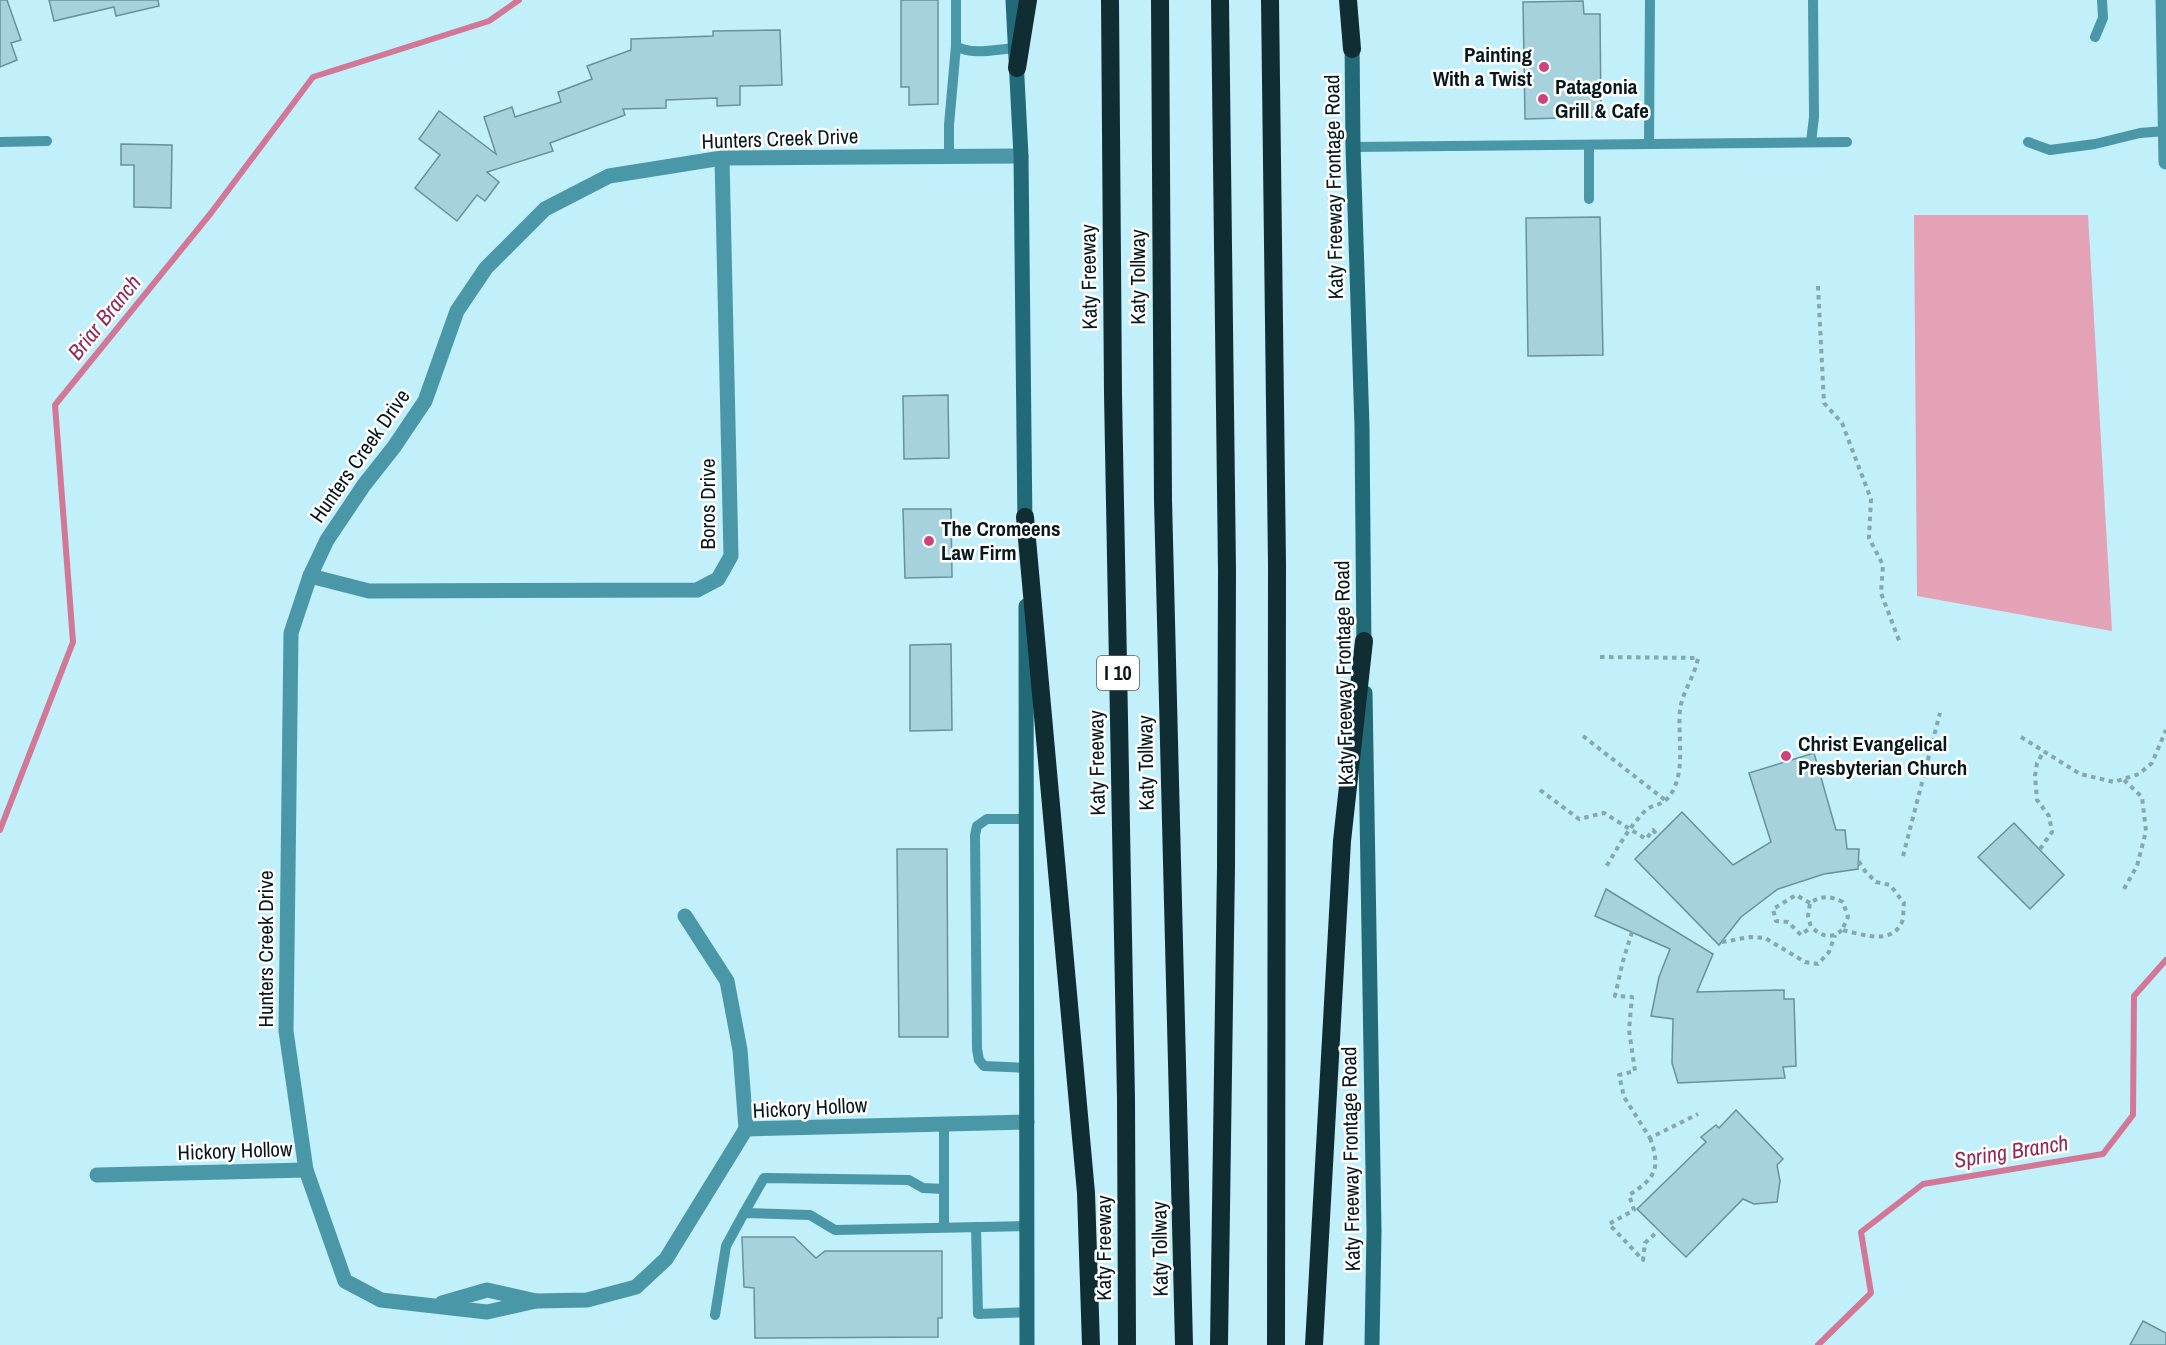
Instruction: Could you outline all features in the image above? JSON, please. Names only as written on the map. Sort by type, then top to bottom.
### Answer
[{"type":"highway","points":[[1017,68],[1028,0]]},
{"type":"highway","name":"Katy Freeway","points":[[1110,0],[1113,394],[1126,1099],[1127,1345]]},
{"type":"highway","name":"Katy Tollway","points":[[1160,0],[1163,511],[1184,1345]]},
{"type":"highway","points":[[1219,1345],[1226,867],[1227,583],[1220,0]]},
{"type":"highway","points":[[1270,0],[1277,565],[1276,1345]]},
{"type":"highway","points":[[1348,0],[1352,49]]},
{"type":"highway","points":[[1025,517],[1086,1193],[1091,1345]]},
{"type":"highway","points":[[1314,1345],[1342,841],[1364,642]]},
{"type":"main road","points":[[1013,0],[1021,156],[1025,517],[1028,1345]]},
{"type":"main road","name":"Katy Freeway Frontage Road","points":[[1353,0],[1353,147],[1362,428],[1374,1231],[1372,1345]]},
{"type":"street","points":[[2163,0],[2166,162]]},
{"type":"street","name":"Hunters Creek Drive","points":[[306,1170],[286,1031],[291,633],[310,576],[327,540],[425,401],[457,311],[486,268],[545,209],[609,176],[722,158],[1021,156]]},
{"type":"street","name":"Boros Drive","points":[[310,576],[369,591],[697,590],[718,579],[731,556],[722,158]]},
{"type":"street","points":[[685,916],[726,981],[740,1050],[746,1129]]},
{"type":"street","name":"Hickory Hollow","points":[[98,1175],[306,1170],[345,1281],[381,1300],[487,1312],[536,1301],[587,1300],[636,1287],[666,1259],[746,1129],[1027,1122]]},
{"type":"street","name":"Hickory Hollow","points":[[435,1305],[487,1290],[536,1301]]},
{"type":"lane","points":[[949,157],[949,125],[956,45],[956,0]]},
{"type":"lane","points":[[1649,144],[1650,0]]},
{"type":"lane","points":[[1811,142],[1814,117],[1812,0]]},
{"type":"lane","points":[[2095,37],[2103,18],[2102,0]]},
{"type":"lane","points":[[956,45],[963,51],[1016,48]]},
{"type":"lane","points":[[2028,141],[2050,150],[2095,144],[2140,133],[2165,131]]},
{"type":"lane","points":[[0,142],[47,141]]},
{"type":"lane","points":[[1353,147],[1846,142]]},
{"type":"lane","points":[[1589,145],[1589,200]]},
{"type":"lane","points":[[1026,819],[987,819],[977,826],[975,835],[977,1049],[979,1060],[984,1066],[1027,1068]]},
{"type":"lane","points":[[944,1124],[944,1227]]},
{"type":"lane","points":[[715,1315],[726,1246],[764,1178],[909,1180],[923,1188],[944,1189]]},
{"type":"lane","points":[[744,1213],[810,1215],[835,1230],[1027,1226]]},
{"type":"lane","points":[[976,1227],[978,1314],[1028,1312]]},
{"type":"path","points":[[1818,286],[1824,404],[1842,423],[1871,500],[1869,538],[1883,565],[1881,593],[1900,644]]},
{"type":"path","points":[[1600,657],[1698,658],[1680,708],[1681,756],[1677,779],[1666,800],[1648,808],[1630,829],[1606,867]]},
{"type":"path","points":[[1903,856],[1940,713]]},
{"type":"path","points":[[2021,737],[2080,774],[2114,782],[2139,774],[2152,764],[2166,730]]},
{"type":"path","points":[[1583,736],[1666,800]]},
{"type":"path","points":[[2040,849],[2052,832],[2049,816],[2037,800],[2035,776],[2037,763],[2044,751]]},
{"type":"path","points":[[2123,779],[2142,797],[2146,831],[2137,866],[2124,889]]},
{"type":"path","points":[[1540,790],[1579,819],[1604,813],[1646,839],[1653,830],[1658,836]]},
{"type":"path","points":[[1842,930],[1877,937],[1891,935],[1902,921],[1904,903],[1890,885],[1876,882],[1858,860]]},
{"type":"path","points":[[1810,903],[1796,895],[1773,909],[1776,921],[1788,922],[1800,934],[1811,927]]},
{"type":"path","points":[[1819,897],[1832,897],[1843,902],[1848,917],[1842,930],[1835,935],[1822,936],[1811,927],[1808,916],[1810,903],[1819,897]]},
{"type":"path","points":[[1632,932],[1615,996],[1632,997],[1629,1030],[1635,1071],[1619,1075],[1624,1097],[1650,1138],[1657,1155],[1655,1171],[1646,1184],[1629,1194],[1634,1210],[1609,1224],[1643,1260],[1645,1243],[1659,1230]]},
{"type":"path","points":[[1722,942],[1750,937],[1765,938],[1805,962],[1818,964],[1829,952],[1835,935]]},
{"type":"path","points":[[1650,1138],[1698,1114]]},
{"type":"shaded area","points":[[1914,215],[2088,215],[2112,631],[1917,596]]},
{"type":"building","points":[[0,0],[7,0],[21,40],[11,43],[17,60],[0,67]]},
{"type":"building","points":[[49,0],[158,0],[159,6],[116,16],[114,7],[54,21]]},
{"type":"building","points":[[901,0],[938,0],[938,104],[909,105],[909,87],[901,87]]},
{"type":"building","points":[[1583,1],[1584,14],[1600,14],[1601,117],[1525,119],[1523,2]]},
{"type":"building","points":[[780,30],[782,85],[740,86],[740,105],[717,106],[717,98],[666,100],[666,108],[623,109],[625,115],[550,143],[553,151],[487,172],[499,182],[485,201],[477,195],[457,221],[415,188],[440,155],[419,139],[439,111],[496,154],[484,117],[512,107],[515,117],[561,102],[558,92],[592,79],[587,66],[631,50],[631,39],[713,36],[713,31]]},
{"type":"building","points":[[121,144],[172,145],[171,208],[134,207],[134,165],[121,165]]},
{"type":"building","points":[[1600,217],[1603,355],[1528,356],[1526,218]]},
{"type":"building","points":[[948,395],[949,458],[904,459],[903,396]]},
{"type":"building","points":[[903,509],[951,509],[952,577],[905,578]]},
{"type":"building","points":[[951,644],[952,730],[910,731],[910,645]]},
{"type":"building","points":[[1814,753],[1836,830],[1845,830],[1847,849],[1859,849],[1858,869],[1824,874],[1778,889],[1741,917],[1719,945],[1635,859],[1682,812],[1733,865],[1771,842],[1749,773]]},
{"type":"building","points":[[2014,823],[2064,875],[2030,909],[1978,857]]},
{"type":"building","points":[[897,849],[947,849],[948,1037],[899,1037]]},
{"type":"building","points":[[1606,889],[1713,954],[1697,992],[1784,990],[1784,999],[1794,999],[1796,1066],[1783,1067],[1785,1078],[1678,1083],[1672,1063],[1673,1019],[1651,1016],[1659,977],[1670,949],[1595,916]]},
{"type":"building","points":[[1736,1110],[1783,1159],[1777,1165],[1780,1181],[1777,1202],[1754,1204],[1743,1199],[1686,1257],[1637,1209],[1706,1142],[1701,1137],[1716,1125],[1719,1128]]},
{"type":"building","points":[[742,1237],[794,1237],[816,1258],[825,1251],[942,1251],[942,1318],[938,1318],[938,1337],[755,1338],[754,1288],[744,1287]]},
{"type":"building","points":[[2143,1321],[2166,1333],[2166,1345],[2130,1345]]},
{"type":"waterway","name":"Briar Branch","points":[[0,830],[73,642],[55,405],[211,213],[313,77],[489,21],[519,0]]},
{"type":"waterway","name":"Spring Branch","points":[[1818,1345],[1871,1293],[1861,1232],[1923,1184],[2103,1154],[2133,1115],[2134,996],[2166,960]]},
{"type":"place","name":"Painting With a Twist","points":[[1544,67]]},
{"type":"place","name":"Patagonia Grill & Cafe","points":[[1543,99]]},
{"type":"place","name":"The Cromeens Law Firm","points":[[929,541]]},
{"type":"place","name":"Christ Evangelical Presbyterian Church","points":[[1786,756]]}]
